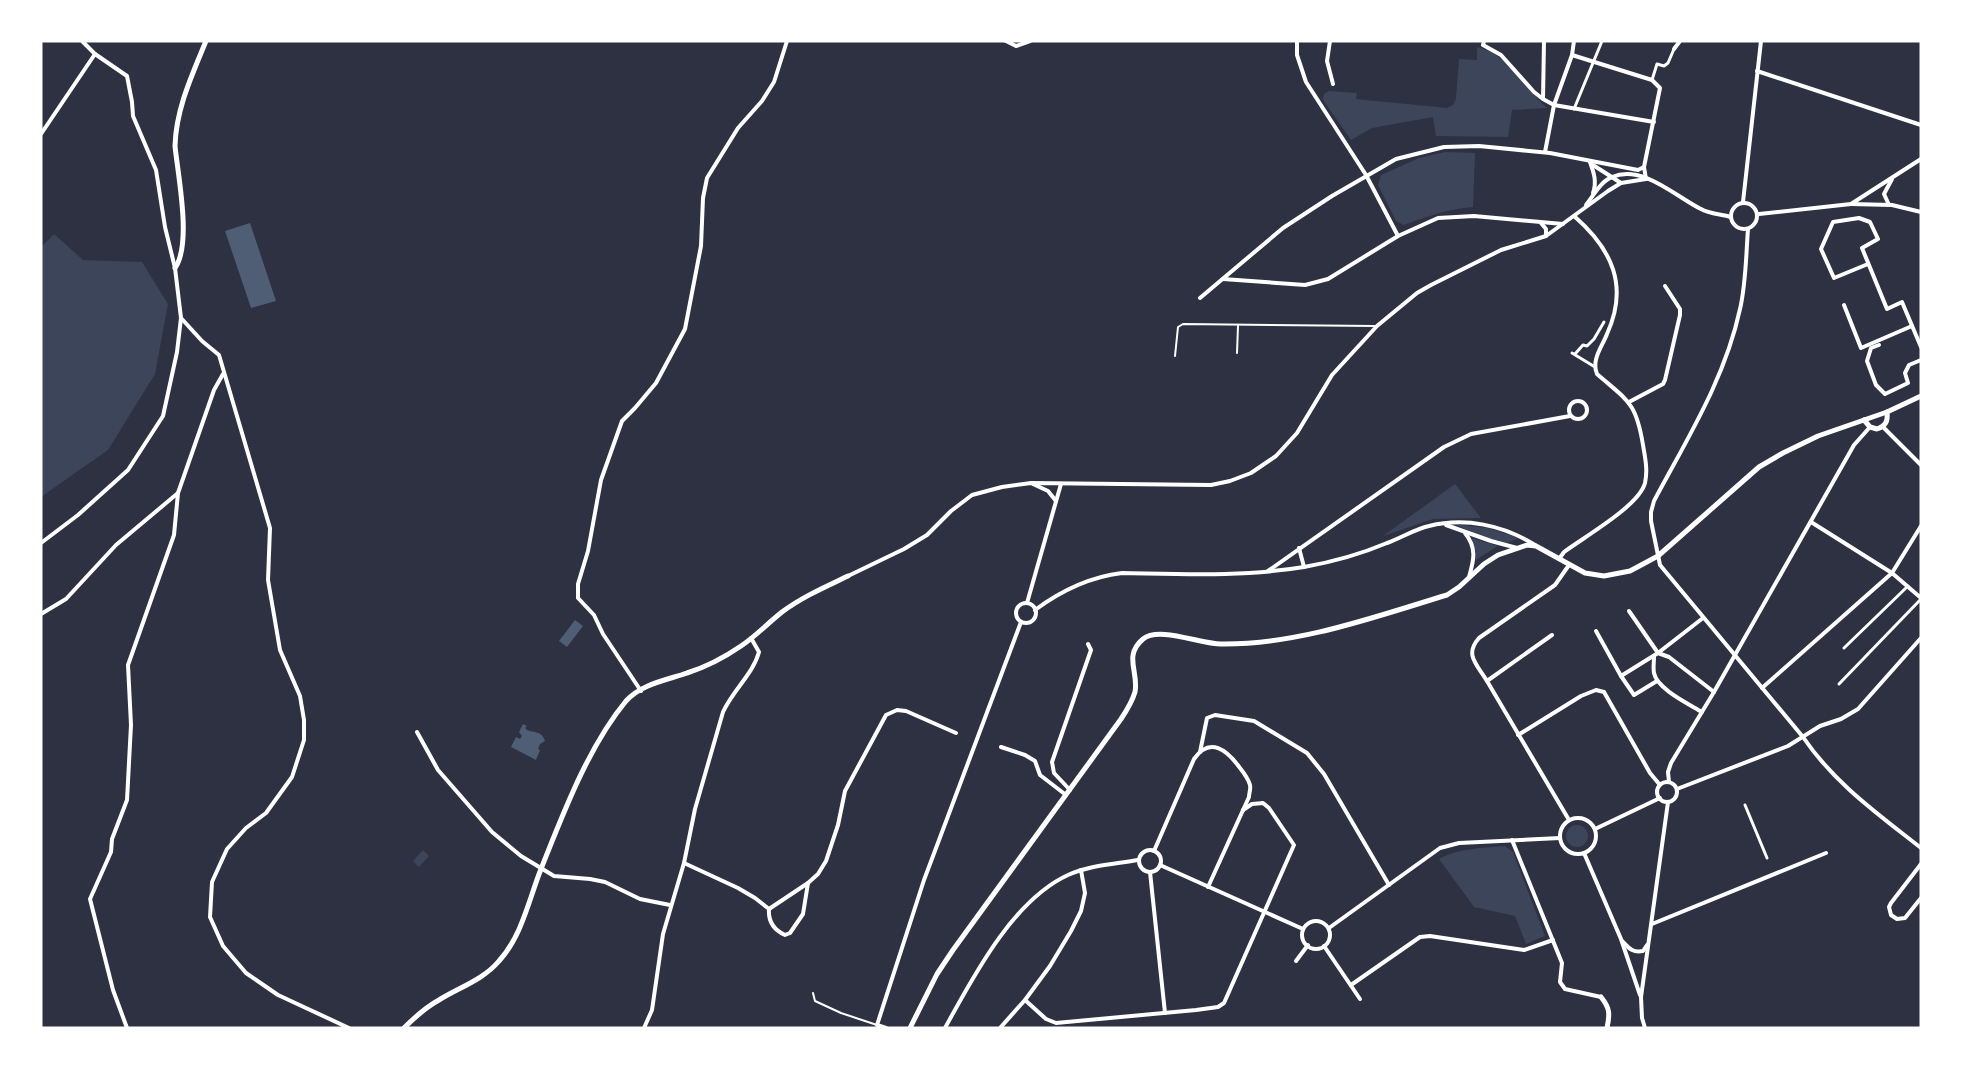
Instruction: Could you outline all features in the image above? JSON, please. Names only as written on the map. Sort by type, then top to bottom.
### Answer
[{"type":"street","points":[[41,543],[78,516],[128,470],[163,416],[177,352],[181,318],[175,268],[165,227],[156,170],[133,116],[127,76],[95,54],[82,41]]},
{"type":"street","points":[[175,268],[180,260],[184,235],[175,132],[186,89],[206,41]]},
{"type":"street","points":[[641,691],[603,634],[594,615],[578,598],[578,584],[588,551],[601,480],[622,421],[656,383],[685,329],[701,246],[703,198],[707,178],[738,128],[762,101],[774,82],[787,41]]},
{"type":"street","points":[[1006,41],[1016,46],[1029,41]]},
{"type":"street","points":[[1297,41],[1297,54],[1306,82],[1366,175],[1398,236]]},
{"type":"street","points":[[1484,41],[1483,44],[1501,54],[1534,92],[1554,105],[1654,122]]},
{"type":"street","points":[[1543,99],[1544,41]]},
{"type":"street","points":[[1545,152],[1554,105],[1572,55],[1574,41]]},
{"type":"street","points":[[1574,109],[1602,41]]},
{"type":"street","points":[[1652,80],[1657,64],[1664,66],[1668,63],[1680,41]]},
{"type":"street","points":[[1743,202],[1760,41]]},
{"type":"street","points":[[1329,42],[1327,61],[1333,84]]},
{"type":"street","points":[[41,134],[95,54]]},
{"type":"street","points":[[1572,55],[1652,80],[1660,88],[1644,167],[1646,179]]},
{"type":"street","points":[[1757,71],[1921,125]]},
{"type":"street","points":[[1200,298],[1283,228],[1366,175],[1396,159],[1444,147],[1479,146],[1545,152],[1638,170],[1644,167]]},
{"type":"street","points":[[1851,204],[1921,159]]},
{"type":"street","points":[[1590,162],[1595,168],[1621,183]]},
{"type":"street","points":[[1590,162],[1594,173],[1595,186],[1591,198]]},
{"type":"street","points":[[1582,209],[1601,185],[1611,177],[1623,174],[1636,175],[1665,186],[1702,210],[1731,217]]},
{"type":"street","points":[[1889,205],[1884,194],[1893,177]]},
{"type":"street","points":[[404,1028],[422,1011],[482,977],[499,961],[520,925],[541,869],[594,749],[627,700],[651,685],[705,666],[741,646],[797,602],[904,549],[927,535],[951,511],[972,495],[1031,483],[1111,483],[1152,486],[1211,485],[1230,482],[1251,473],[1276,456],[1297,433],[1332,375],[1377,326],[1417,293],[1501,250],[1546,236],[1621,183],[1646,179]]},
{"type":"street","points":[[1743,202],[1752,204],[1759,214],[1755,224],[1748,229],[1737,227],[1731,217],[1733,208],[1743,202]]},
{"type":"street","points":[[1759,214],[1851,204],[1889,205],[1921,212]]},
{"type":"street","points":[[1223,279],[1305,284],[1328,280],[1398,236],[1438,218],[1474,216],[1563,224]]},
{"type":"street","points":[[1559,559],[1574,545],[1624,509],[1635,498],[1645,483],[1646,464],[1639,420],[1629,402],[1597,374],[1595,367],[1616,308],[1617,280],[1612,263],[1598,240],[1574,216]]},
{"type":"street","points":[[1868,264],[1834,278],[1821,250],[1833,222],[1859,218],[1870,222],[1878,239],[1862,248],[1868,264],[1887,309],[1902,302],[1921,347]]},
{"type":"street","points":[[1540,223],[1546,229],[1546,236]]},
{"type":"street","points":[[1748,229],[1741,307],[1726,360],[1709,399],[1654,501],[1650,512],[1650,521],[1660,565],[1838,780],[1921,848]]},
{"type":"street","points":[[1629,402],[1663,384],[1665,380],[1680,315],[1680,309],[1665,286]]},
{"type":"street","points":[[1844,305],[1861,348],[1912,326]]},
{"type":"street","points":[[181,318],[202,341],[219,355],[270,528],[268,580],[280,650],[300,696],[304,720],[304,740],[292,776],[266,813],[246,828],[228,849],[212,882],[210,917],[223,946],[246,973],[278,995],[349,1028]]},
{"type":"street","points":[[1595,367],[1573,353],[1583,345],[1587,346],[1594,339],[1604,322]]},
{"type":"street","points":[[1879,345],[1871,348],[1867,361],[1876,385],[1885,394],[1908,383],[1905,373],[1909,364],[1921,360]]},
{"type":"street","points":[[127,1028],[113,990],[90,899],[111,852],[112,839],[127,800],[131,725],[128,665],[174,535],[178,493],[214,390],[224,374]]},
{"type":"street","points":[[1035,610],[1069,588],[1088,579],[1106,575],[1122,573],[1266,572],[1304,567],[1335,561],[1387,544],[1430,525],[1457,521],[1488,525],[1518,534],[1585,573],[1604,576],[1630,571],[1658,556],[1759,468],[1783,453],[1812,439],[1887,412],[1921,396]]},
{"type":"street","points":[[1266,572],[1444,447],[1471,434],[1570,416],[1577,420],[1583,418],[1587,413],[1585,405],[1580,401],[1573,402],[1568,410],[1570,416]]},
{"type":"street","points":[[1864,420],[1870,427],[1877,430],[1883,427],[1888,419],[1887,412]]},
{"type":"street","points":[[1677,789],[1669,782],[1668,772],[1671,763],[1714,692],[1854,445],[1870,427]]},
{"type":"street","points":[[1883,427],[1921,465]]},
{"type":"street","points":[[1031,483],[1048,491],[1056,501]]},
{"type":"street","points":[[1027,603],[1061,484]]},
{"type":"street","points":[[41,614],[66,599],[116,545],[178,493]]},
{"type":"street","points":[[1811,522],[1892,573],[1921,599],[1839,684]]},
{"type":"street","points":[[1444,524],[1517,548]]},
{"type":"street","points":[[1762,688],[1892,573],[1921,526]]},
{"type":"street","points":[[1464,531],[1471,540],[1474,553],[1469,578]]},
{"type":"street","points":[[910,1028],[937,974],[953,950],[1122,719],[1135,690],[1133,652],[1145,637],[1160,634],[1220,644],[1308,634],[1447,596],[1484,564],[1498,555],[1517,548],[1536,546]]},
{"type":"street","points":[[1299,548],[1304,567]]},
{"type":"street","points":[[1569,565],[1555,585],[1479,638],[1472,646],[1471,653],[1569,820]]},
{"type":"street","points":[[1844,648],[1908,586]]},
{"type":"street","points":[[1027,603],[1033,606],[1035,616],[1031,621],[1021,622],[1016,612],[1020,604],[1027,603]]},
{"type":"street","points":[[1629,611],[1658,653],[1669,657],[1714,692]]},
{"type":"street","points":[[1621,676],[1654,657],[1703,618]]},
{"type":"street","points":[[886,1028],[877,1025],[924,880],[1021,622]]},
{"type":"street","points":[[1596,631],[1634,695],[1658,681]]},
{"type":"street","points":[[1487,681],[1552,635]]},
{"type":"street","points":[[644,1028],[652,1010],[661,947],[670,905],[684,863],[695,809],[723,712],[729,698],[750,671],[760,652],[751,638]]},
{"type":"street","points":[[1677,789],[1788,746],[1820,726],[1841,719],[1858,709],[1921,638]]},
{"type":"street","points":[[1070,790],[1054,773],[1052,762],[1090,655],[1091,650],[1088,644]]},
{"type":"street","points":[[1654,657],[1654,673],[1664,688],[1702,712]]},
{"type":"street","points":[[1518,735],[1582,696],[1596,690],[1604,692],[1650,773],[1660,785]]},
{"type":"street","points":[[808,883],[803,914],[790,933],[785,935],[771,924],[768,917],[769,909],[808,883],[818,874],[826,861],[838,825],[845,791],[886,715],[897,710],[906,711],[956,733]]},
{"type":"street","points":[[1200,752],[1207,718],[1215,715],[1254,721],[1307,753],[1324,774],[1389,885]]},
{"type":"street","points":[[417,732],[438,770],[492,832],[521,856],[554,876],[605,882],[640,899],[670,905]]},
{"type":"street","points":[[1001,747],[1025,754],[1035,761],[1040,775],[1066,795]]},
{"type":"street","points":[[1154,851],[1194,759],[1207,747],[1217,748],[1226,752],[1246,776],[1250,786],[1249,797],[1208,887]]},
{"type":"street","points":[[1660,785],[1669,782]]},
{"type":"street","points":[[1660,785],[1658,792],[1660,798],[1668,802]]},
{"type":"street","points":[[1645,1028],[1642,1018],[1641,997],[1668,802],[1676,796],[1677,789]]},
{"type":"street","points":[[1595,829],[1660,798]]},
{"type":"street","points":[[1025,1000],[1046,1019],[1056,1023],[1218,1007],[1224,1003],[1294,845],[1269,808],[1263,803],[1252,804],[1243,810]]},
{"type":"street","points":[[1744,804],[1767,858]]},
{"type":"street","points":[[1584,819],[1595,829],[1595,841],[1592,848],[1584,853],[1572,853],[1566,849],[1560,838],[1562,828],[1569,820],[1584,819]]},
{"type":"street","points":[[1329,928],[1440,848],[1459,843],[1560,838]]},
{"type":"street","points":[[1512,840],[1562,963],[1560,982],[1565,989],[1601,997],[1609,1006],[1610,1016],[1607,1028]]},
{"type":"street","points":[[945,1028],[982,964],[1028,903],[1051,884],[1081,870],[1138,860],[1143,852],[1147,850],[1154,851],[1160,857],[1160,865],[1156,870],[1150,872],[1142,870],[1138,860]]},
{"type":"street","points":[[1584,853],[1621,939],[1641,997]]},
{"type":"street","points":[[1652,924],[1826,853]]},
{"type":"street","points":[[684,863],[738,888],[769,909]]},
{"type":"street","points":[[1921,864],[1891,903],[1889,911],[1897,919],[1905,918],[1921,898]]},
{"type":"street","points":[[1160,865],[1303,930]]},
{"type":"street","points":[[1000,1028],[1025,1000],[1050,966],[1081,911],[1085,893],[1081,870]]},
{"type":"street","points":[[1150,872],[1165,1013]]},
{"type":"street","points":[[1316,920],[1326,924],[1329,928],[1330,938],[1324,946],[1314,948],[1308,945],[1302,937],[1303,930],[1310,922],[1316,920]]},
{"type":"street","points":[[1351,985],[1420,937],[1430,936],[1524,950],[1553,940]]},
{"type":"street","points":[[1621,939],[1630,950],[1636,953],[1643,951],[1649,944]]},
{"type":"street","points":[[1296,961],[1308,945]]},
{"type":"street","points":[[1324,946],[1360,999]]},
{"type":"lane","points":[[1175,356],[1178,328],[1183,324],[1377,326]]},
{"type":"lane","points":[[1237,353],[1238,326]]},
{"type":"lane","points":[[813,993],[815,1001],[841,1013],[877,1025]]},
{"type":"shaded area","points":[[1477,47],[1499,57],[1547,108],[1512,110],[1508,137],[1436,136],[1433,117],[1372,128],[1351,140],[1323,100],[1324,94],[1329,91],[1357,93],[1356,99],[1447,108],[1453,105],[1456,98],[1459,59],[1477,60]]},
{"type":"shaded area","points":[[1445,152],[1475,153],[1473,207],[1438,213],[1404,225],[1396,221],[1378,185],[1381,175],[1419,158]]},
{"type":"shaded area","points":[[250,223],[276,301],[251,308],[225,231]]},
{"type":"shaded area","points":[[54,234],[83,260],[142,262],[168,304],[155,374],[108,450],[41,497],[41,247]]},
{"type":"shaded area","points":[[1455,484],[1481,518],[1433,519],[1383,536]]},
{"type":"shaded area","points":[[1453,524],[1488,528],[1519,538],[1507,543],[1487,538]]},
{"type":"shaded area","points":[[1471,538],[1498,546],[1476,560],[1476,552]]},
{"type":"shaded area","points":[[575,620],[583,626],[567,647],[559,641]]},
{"type":"shaded area","points":[[523,724],[527,726],[525,728],[527,730],[540,734],[544,738],[545,741],[540,744],[536,760],[511,747],[516,737],[520,739],[522,736],[519,732]]},
{"type":"shaded area","points":[[1577,825],[1585,828],[1588,836],[1585,844],[1577,847],[1569,844],[1566,836],[1569,828]]},
{"type":"shaded area","points":[[1505,846],[1513,852],[1545,936],[1526,944],[1515,916],[1474,907],[1439,859],[1463,851]]},
{"type":"shaded area","points":[[423,850],[429,856],[419,867],[413,861]]}]
